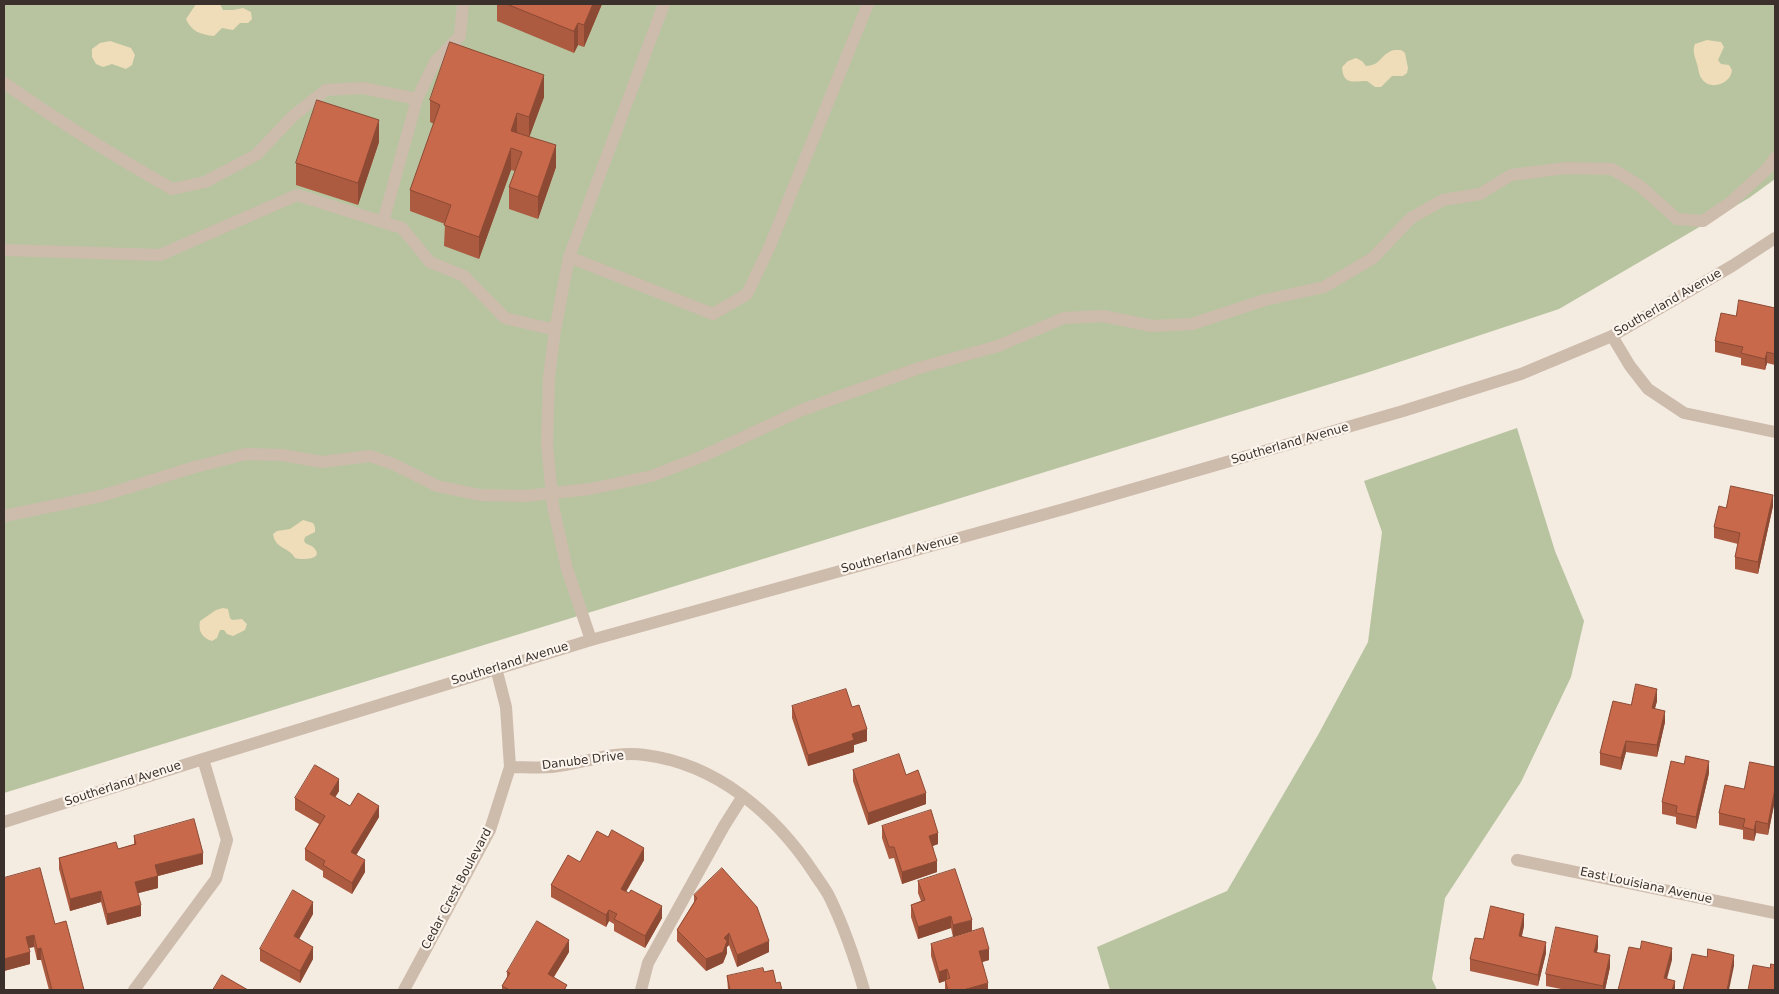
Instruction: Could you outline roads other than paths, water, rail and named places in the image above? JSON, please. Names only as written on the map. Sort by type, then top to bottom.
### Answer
[{"type":"street","points":[[384,222],[417,99],[435,62],[460,36],[464,4]]},
{"type":"street","points":[[591,640],[567,569],[551,492],[547,444],[550,376],[555,330],[569,257],[664,4]]},
{"type":"street","points":[[569,257],[714,314],[747,294],[769,248],[868,4]]},
{"type":"street","points":[[4,83],[54,118],[172,189],[205,182],[256,155],[293,116],[326,90],[363,88],[417,99]]},
{"type":"street","points":[[4,516],[102,496],[195,467],[246,454],[282,455],[322,462],[370,456],[393,464],[437,486],[480,495],[525,496],[590,488],[652,476],[703,456],[802,410],[919,368],[998,346],[1064,318],[1103,316],[1152,326],[1192,324],[1265,300],[1324,287],[1373,258],[1411,218],[1443,200],[1480,194],[1511,175],[1566,168],[1612,168],[1640,186],[1677,219],[1703,221],[1731,202],[1767,169],[1775,158]]},
{"type":"street","points":[[4,250],[160,255],[297,195],[402,228],[430,262],[464,276],[505,318],[555,330]]},
{"type":"street","name":"Southerland Avenue","points":[[4,822],[496,668],[1073,506],[1403,411],[1521,374],[1612,336],[1732,266],[1775,238]]},
{"type":"street","points":[[1612,336],[1630,366],[1648,389],[1684,413],[1775,432]]},
{"type":"street","name":"Cedar Crest Boulevard","points":[[404,990],[490,830],[510,767],[506,706],[496,668]]},
{"type":"street","name":"Danube Drive","points":[[510,767],[552,767],[607,756],[644,754],[680,762],[716,779],[743,796],[776,824],[805,860],[830,897],[858,969],[864,990]]},
{"type":"street","points":[[134,990],[216,879],[227,840],[203,759]]},
{"type":"street","points":[[641,990],[648,963],[724,826],[743,796]]},
{"type":"street","name":"East Louisiana Avenue","points":[[1517,860],[1775,913]]}]
